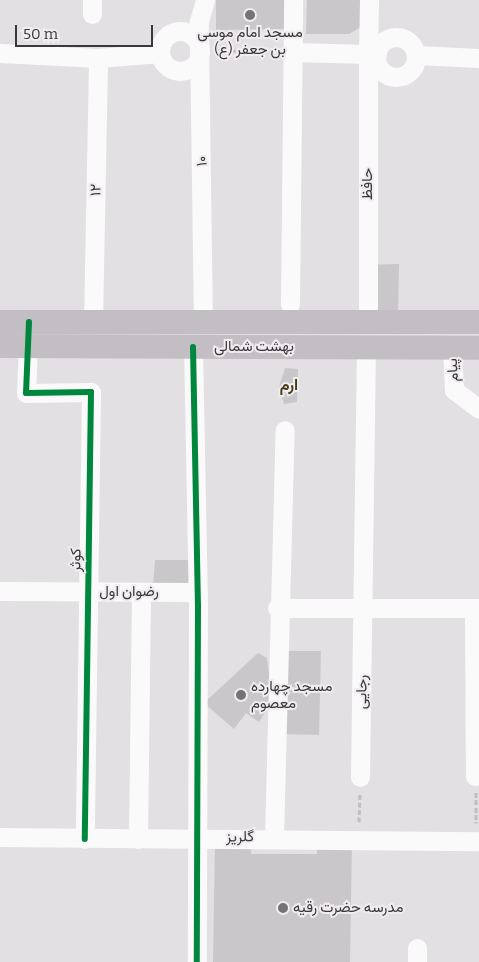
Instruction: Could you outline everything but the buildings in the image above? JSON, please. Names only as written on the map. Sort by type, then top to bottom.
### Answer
[{"type":"main road","name":"بهشت شمالی","points":[[0,322],[368,324],[479,322]]},
{"type":"main road","name":"بهشت شمالی","points":[[0,346],[479,348]]},
{"type":"street","name":"۱۰","points":[[203,324],[200,21],[205,0]]},
{"type":"street","points":[[290,304],[293,0]]},
{"type":"street","name":"حافظ","points":[[368,324],[372,54],[369,0]]},
{"type":"street","points":[[175,31],[189,33],[200,50],[198,62],[182,71],[169,68],[160,53],[164,39],[175,31]]},
{"type":"street","points":[[292,52],[372,54],[385,40],[395,36],[413,45],[417,55],[415,66],[398,77],[379,68],[372,54]]},
{"type":"street","points":[[0,53],[98,58],[160,53]]},
{"type":"street","points":[[417,55],[479,58]]},
{"type":"street","name":"۱۲","points":[[93,323],[98,58]]},
{"type":"street","points":[[27,347],[29,322]]},
{"type":"street","name":"کوثر","points":[[27,347],[26,393],[90,392],[85,839]]},
{"type":"street","points":[[193,347],[198,592],[197,962]]},
{"type":"street","name":"رجایی","points":[[360,777],[364,607],[366,347]]},
{"type":"street","name":"پیام","points":[[452,348],[454,390],[479,409]]},
{"type":"street","points":[[274,837],[277,608],[284,430]]},
{"type":"street","name":"رضوان اول","points":[[0,591],[198,592]]},
{"type":"street","points":[[138,840],[141,592]]},
{"type":"street","points":[[277,608],[477,608],[475,776]]},
{"type":"street","name":"گلریز","points":[[0,837],[138,840],[274,837],[478,841]]},
{"type":"path","points":[[200,50],[292,52]]},
{"type":"path","points":[[475,776],[478,841]]},
{"type":"path","points":[[359,838],[360,777]]},
{"type":"cycle path","points":[[29,322],[26,393],[91,392],[85,839]]},
{"type":"cycle path","points":[[193,347],[198,606],[197,962]]},
{"type":"place","name":"مسجد امام موسی بن جعفر (ع)","points":[[250,15]]},
{"type":"place","name":"مسجد چهارده معصوم","points":[[241,695]]},
{"type":"place","name":"مدرسه حضرت رقیه","points":[[283,908]]},
{"type":"district","name":"ارم","points":[[289,385]]}]
